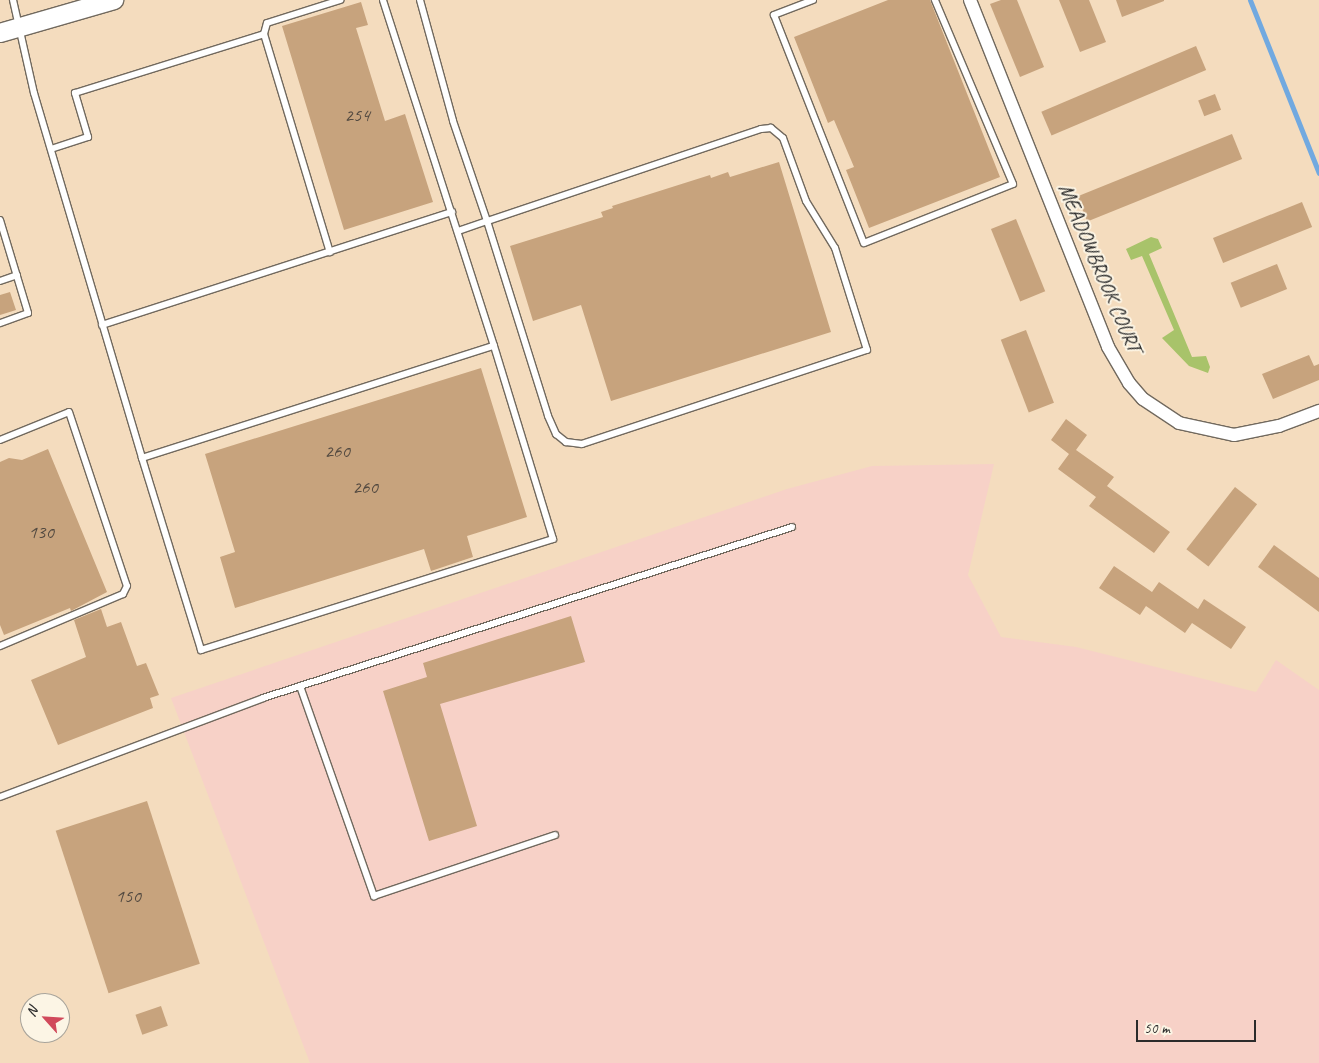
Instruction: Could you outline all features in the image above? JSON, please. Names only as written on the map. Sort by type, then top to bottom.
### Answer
[{"type":"main road","points":[[0,33],[114,0]]},
{"type":"street","name":"MEADOWBROOK COURT","points":[[970,0],[1108,347],[1129,383],[1143,399],[1179,422],[1234,435],[1279,426],[1319,411]]},
{"type":"lane","points":[[13,0],[21,27],[34,93],[142,458],[202,650],[553,539],[452,212],[382,0]]},
{"type":"lane","points":[[330,252],[264,34],[267,22],[340,0]]},
{"type":"lane","points":[[420,0],[454,121],[487,221],[548,416],[556,434],[566,442],[582,444],[867,350],[835,248],[806,201],[783,138],[771,128],[752,132],[487,221],[458,231]]},
{"type":"lane","points":[[813,0],[774,15],[864,243],[1013,184],[935,0]]},
{"type":"lane","points":[[51,149],[88,137],[75,93],[264,34]]},
{"type":"lane","points":[[102,325],[452,212]]},
{"type":"lane","points":[[0,220],[2,236],[17,275],[28,313],[0,323]]},
{"type":"lane","points":[[0,281],[17,275]]},
{"type":"lane","points":[[142,458],[494,346]]},
{"type":"lane","points":[[0,440],[69,412],[127,586],[123,594],[0,646]]},
{"type":"lane","points":[[0,797],[300,686],[792,527]]},
{"type":"lane","points":[[300,686],[374,896],[555,835]]},
{"type":"shaded area","points":[[994,464],[968,575],[1001,637],[1076,647],[1256,692],[1276,660],[1319,690],[1319,1063],[310,1063],[171,698],[787,489],[872,466]]},
{"type":"green space","points":[[1151,237],[1158,239],[1162,248],[1149,254],[1192,357],[1206,356],[1210,367],[1208,373],[1189,366],[1162,338],[1174,330],[1142,256],[1131,260],[1126,249]]},
{"type":"building","points":[[888,0],[930,0],[1000,177],[869,228],[846,170],[854,167],[834,120],[828,123],[794,37]]},
{"type":"building","points":[[1001,0],[1017,0],[1044,67],[1020,77],[990,4]]},
{"type":"building","points":[[1059,0],[1089,0],[1106,42],[1080,52]]},
{"type":"building","points":[[1116,0],[1164,0],[1164,1],[1122,17]]},
{"type":"building","points":[[361,2],[368,25],[356,28],[385,121],[405,114],[433,202],[344,230],[282,26]]},
{"type":"building","points":[[1196,46],[1206,70],[1052,136],[1041,112]]},
{"type":"building","points":[[1215,94],[1221,110],[1204,116],[1198,100]]},
{"type":"building","points":[[1232,134],[1242,159],[1087,222],[1077,197]]},
{"type":"building","points":[[779,162],[831,332],[611,401],[581,305],[533,321],[510,246],[603,217],[601,212],[613,208],[612,206],[710,175],[711,178],[728,172],[730,177]]},
{"type":"building","points":[[1302,202],[1312,227],[1223,263],[1213,238]]},
{"type":"building","points":[[1016,219],[1045,291],[1020,301],[991,229]]},
{"type":"building","points":[[1277,264],[1287,289],[1241,308],[1231,283]]},
{"type":"building","points":[[10,292],[16,310],[0,315],[0,295]]},
{"type":"building","points":[[1026,330],[1054,403],[1029,412],[1001,340]]},
{"type":"building","points":[[1309,355],[1314,366],[1319,364],[1319,380],[1273,399],[1262,374]]},
{"type":"building","points":[[481,368],[527,517],[467,536],[473,557],[431,571],[424,549],[235,608],[220,557],[235,552],[205,454]]},
{"type":"building","points":[[1066,419],[1087,435],[1076,450],[1114,477],[1107,486],[1170,532],[1154,553],[1089,506],[1096,497],[1058,469],[1069,454],[1051,440]]},
{"type":"building","points":[[48,449],[107,592],[71,611],[70,608],[4,635],[0,625],[0,462],[9,458],[22,460]]},
{"type":"building","points":[[1235,487],[1257,504],[1208,566],[1186,549]]},
{"type":"building","points":[[1274,545],[1319,578],[1319,612],[1258,567]]},
{"type":"building","points":[[1114,566],[1152,592],[1159,582],[1198,609],[1204,599],[1246,627],[1231,649],[1192,623],[1185,633],[1146,606],[1140,615],[1099,588]]},
{"type":"building","points":[[101,609],[107,627],[121,622],[137,666],[146,663],[159,695],[150,698],[153,708],[58,745],[31,680],[86,657],[74,620]]},
{"type":"building","points":[[571,616],[585,662],[440,704],[477,826],[429,841],[383,691],[427,677],[423,663]]},
{"type":"building","points":[[147,801],[200,964],[109,993],[56,831]]},
{"type":"building","points":[[161,1006],[168,1026],[142,1035],[135,1015]]},
{"type":"waterway","points":[[1250,0],[1319,173]]}]
